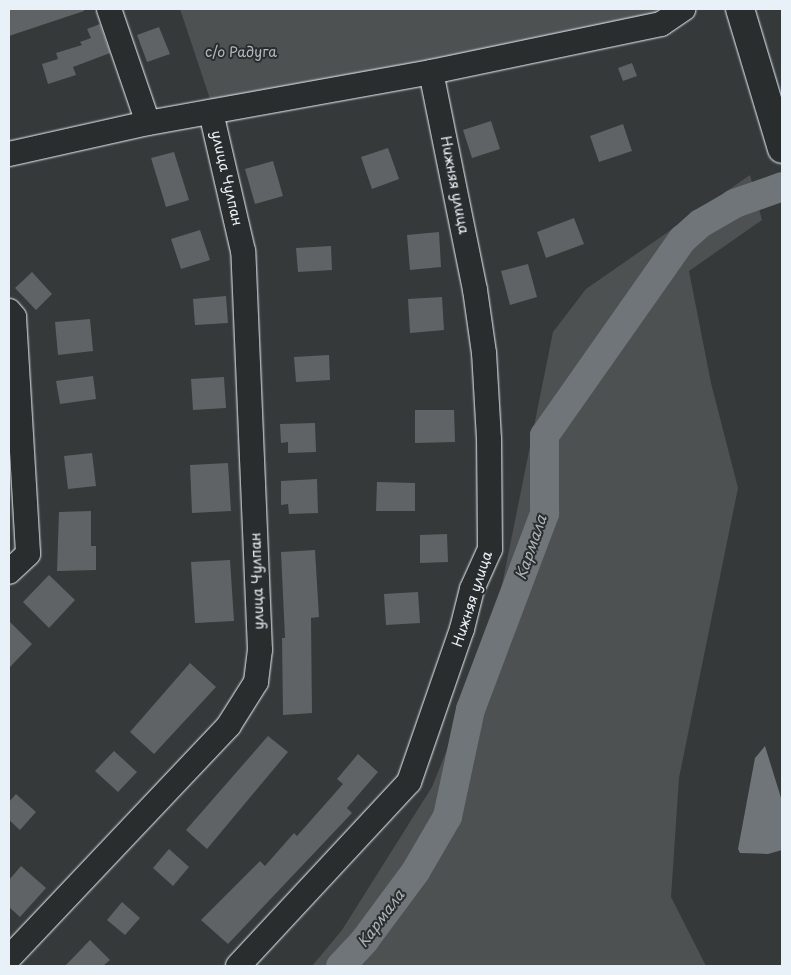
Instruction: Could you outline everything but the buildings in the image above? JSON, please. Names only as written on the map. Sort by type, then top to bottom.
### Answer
[{"type":"main road","points":[[740,9],[781,144]]},
{"type":"street","points":[[109,9],[148,123]]},
{"type":"street","points":[[9,154],[148,123],[432,72],[661,24],[683,9]]},
{"type":"street","name":"Нижняя улица","points":[[238,966],[409,782],[462,629],[472,590],[490,549],[489,439],[484,353],[475,290],[432,72]]},
{"type":"street","name":"улица Чулпан","points":[[9,958],[229,725],[256,682],[260,650],[243,251],[211,112]]},
{"type":"street","points":[[9,312],[14,317],[28,554],[9,572]]},
{"type":"green space","name":"с/о Радуга","points":[[180,9],[656,9],[658,14],[407,68],[211,102]]},
{"type":"green space","points":[[750,175],[762,220],[689,271],[711,383],[738,488],[679,778],[671,897],[706,966],[312,966],[342,930],[432,787],[491,640],[553,332],[586,289]]},
{"type":"shaded area","points":[[765,746],[782,801],[782,850],[768,854],[740,853],[738,849],[755,758]]},
{"type":"waterway","name":"Кармала","points":[[340,966],[364,940],[415,871],[447,816],[470,709],[544,513],[544,435],[682,239],[700,223],[734,203],[782,186]]}]
